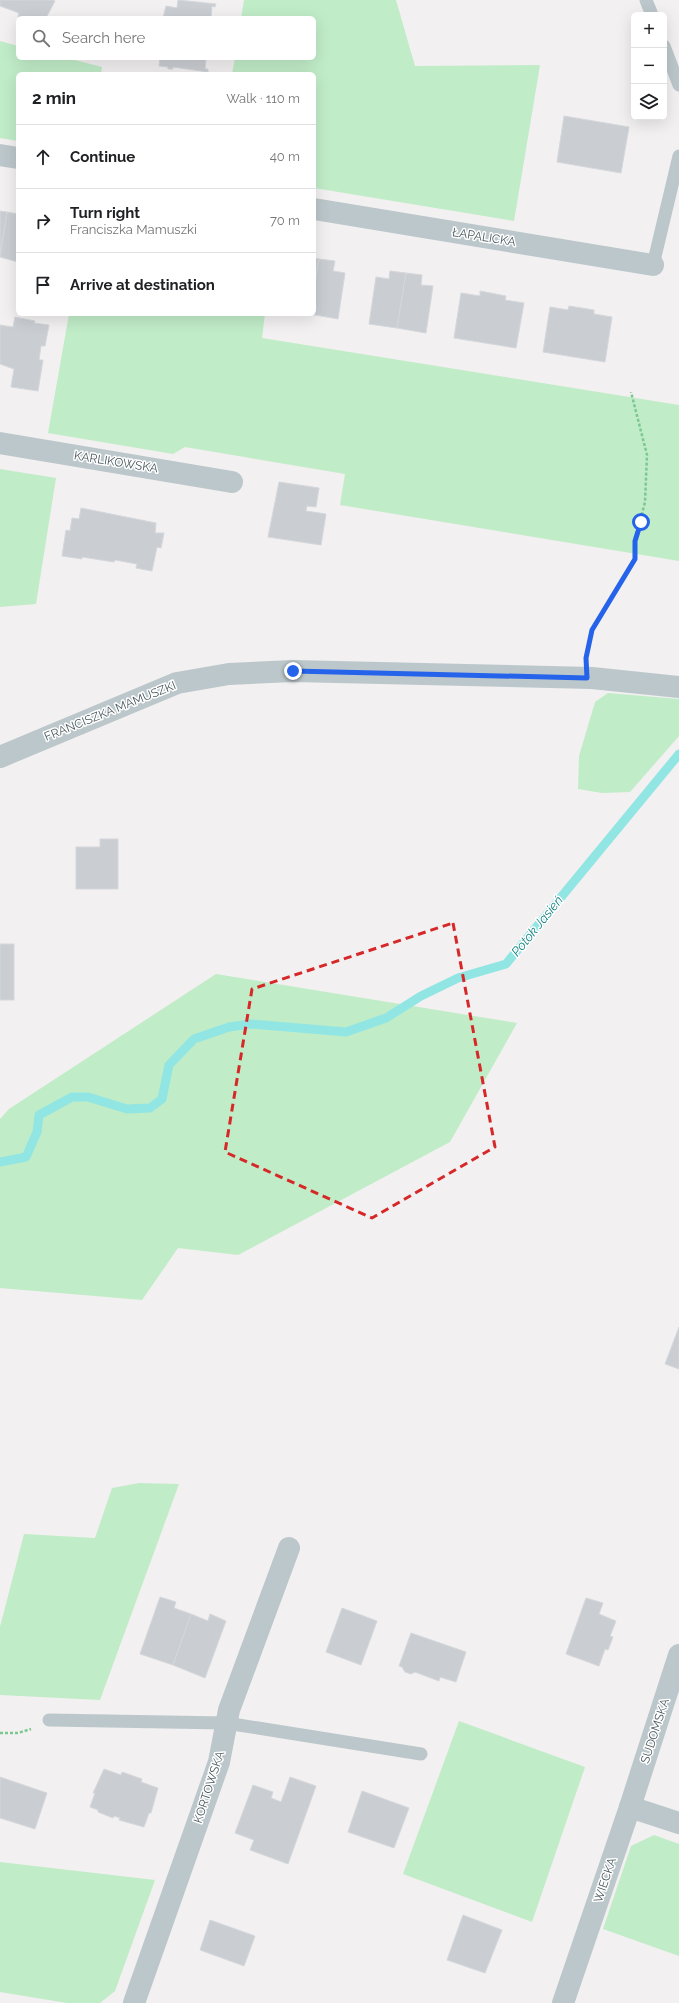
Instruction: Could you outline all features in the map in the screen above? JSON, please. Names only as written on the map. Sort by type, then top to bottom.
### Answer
[{"type":"street","points":[[0,156],[16,158]]},
{"type":"street","name":"ŁAPALICKA","points":[[316,209],[653,265]]},
{"type":"street","name":"KARLIKOWSKA","points":[[0,443],[232,482]]},
{"type":"street","name":"FRANCISZKA MAMUSZKI","points":[[0,757],[177,683],[229,674],[293,671],[587,678],[679,687]]},
{"type":"street","name":"KORTOWSKA","points":[[134,2003],[219,1762],[229,1710],[289,1548]]},
{"type":"street","name":"SUDOMSKA","points":[[630,1807],[679,1655]]},
{"type":"street","points":[[630,1807],[679,1823]]},
{"type":"street","name":"WIECKA","points":[[563,2003],[630,1807]]},
{"type":"lane","points":[[646,0],[651,12]]},
{"type":"lane","points":[[665,48],[679,85]]},
{"type":"lane","points":[[653,265],[679,156]]},
{"type":"lane","points":[[49,1720],[226,1724],[421,1754]]},
{"type":"path","points":[[587,678],[586,658],[592,630],[635,559],[635,541],[645,502],[647,455],[631,392]]},
{"type":"path","points":[[0,1733],[18,1733],[36,1728],[49,1720]]},
{"type":"highlighted area","points":[[453,923],[495,1147],[372,1218],[225,1152],[252,989]]},
{"type":"green space","points":[[244,0],[396,0],[415,66],[540,65],[514,221],[316,188],[316,72],[232,72],[235,60],[316,60],[316,16],[241,16]]},
{"type":"green space","points":[[0,41],[16,45],[16,60],[75,60],[102,67],[101,72],[16,72],[16,141],[0,138]]},
{"type":"green space","points":[[69,316],[265,316],[262,338],[679,405],[679,561],[340,505],[345,474],[185,447],[173,454],[48,433]]},
{"type":"green space","points":[[0,469],[56,478],[36,604],[0,607]]},
{"type":"green space","points":[[608,693],[679,699],[679,736],[630,792],[602,793],[578,789],[579,756],[595,702]]},
{"type":"green space","points":[[216,974],[517,1023],[450,1142],[238,1255],[178,1248],[142,1300],[0,1288],[0,1119],[9,1109]]},
{"type":"green space","points":[[139,1483],[179,1484],[100,1700],[0,1695],[0,1627],[24,1534],[95,1538],[112,1488]]},
{"type":"green space","points":[[459,1721],[585,1767],[532,1922],[403,1874]]},
{"type":"green space","points":[[654,1835],[679,1844],[679,1956],[603,1929],[631,1846]]},
{"type":"green space","points":[[0,1862],[155,1880],[115,1991],[100,2003],[67,2003],[0,1992]]},
{"type":"building","points":[[0,0],[55,1],[47,16],[18,16],[19,13],[0,6]]},
{"type":"building","points":[[178,0],[216,4],[215,7],[212,6],[211,16],[164,16],[166,6],[177,8]]},
{"type":"building","points":[[160,60],[206,60],[205,69],[208,69],[208,72],[173,67],[173,69],[168,69],[168,67],[159,66]]},
{"type":"building","points":[[564,116],[629,127],[621,173],[557,162]]},
{"type":"building","points":[[0,211],[7,212],[0,257]]},
{"type":"building","points":[[7,212],[16,214],[16,261],[0,257]]},
{"type":"building","points":[[316,258],[319,259],[316,276]]},
{"type":"building","points":[[319,259],[335,261],[333,271],[345,273],[338,319],[316,315],[316,276]]},
{"type":"building","points":[[390,271],[406,273],[397,328],[369,324],[376,277],[389,279]]},
{"type":"building","points":[[406,273],[422,275],[421,285],[433,286],[426,333],[397,328]]},
{"type":"building","points":[[480,291],[506,296],[505,300],[524,303],[516,348],[454,338],[461,293],[480,296]]},
{"type":"building","points":[[569,306],[594,310],[594,314],[612,317],[605,362],[543,352],[550,307],[568,310]]},
{"type":"building","points":[[15,317],[35,321],[34,323],[49,325],[45,346],[41,346],[39,360],[43,360],[38,391],[11,387],[14,369],[0,364],[0,325],[13,327]]},
{"type":"building","points":[[279,482],[319,488],[316,507],[307,506],[306,511],[326,514],[321,545],[268,537]]},
{"type":"building","points":[[81,508],[156,523],[155,533],[164,533],[161,548],[157,547],[152,571],[136,568],[137,564],[115,560],[114,562],[82,557],[82,559],[62,556],[66,530],[70,531],[72,518],[79,519]]},
{"type":"building","points":[[100,839],[118,839],[118,889],[76,889],[76,847],[100,847]]},
{"type":"building","points":[[0,944],[14,944],[14,1000],[0,1000]]},
{"type":"building","points":[[679,1327],[679,1369],[665,1364]]},
{"type":"building","points":[[160,1597],[176,1602],[174,1608],[191,1614],[173,1665],[140,1654]]},
{"type":"building","points":[[586,1598],[603,1603],[599,1614],[616,1621],[610,1636],[613,1637],[608,1650],[605,1649],[599,1666],[566,1654]]},
{"type":"building","points":[[342,1608],[377,1621],[361,1665],[326,1652]]},
{"type":"building","points":[[191,1614],[208,1621],[210,1614],[226,1621],[205,1678],[173,1665]]},
{"type":"building","points":[[411,1633],[466,1652],[456,1682],[440,1677],[439,1681],[415,1672],[411,1674],[405,1672],[402,1667],[399,1666]]},
{"type":"building","points":[[104,1769],[121,1775],[122,1772],[142,1779],[141,1782],[158,1788],[151,1813],[149,1813],[144,1827],[119,1820],[120,1818],[114,1816],[113,1818],[90,1807],[95,1793],[93,1793]]},
{"type":"building","points":[[0,1777],[47,1793],[35,1829],[0,1818]]},
{"type":"building","points":[[290,1777],[316,1786],[288,1864],[250,1850],[254,1840],[235,1833],[253,1785],[273,1792],[271,1798],[281,1802]]},
{"type":"building","points":[[362,1791],[409,1808],[394,1848],[348,1832]]},
{"type":"building","points":[[463,1915],[502,1930],[485,1973],[447,1960]]},
{"type":"building","points":[[210,1920],[255,1936],[244,1966],[200,1950]]},
{"type":"waterway","name":"Potok Jasień","points":[[0,1162],[26,1157],[37,1132],[39,1115],[72,1097],[88,1097],[127,1109],[150,1108],[162,1099],[169,1065],[194,1039],[229,1027],[251,1024],[346,1032],[386,1018],[421,996],[458,978],[506,964],[679,754]]},
{"type":"route","points":[[293,671],[587,678],[586,658],[592,630],[635,559],[635,541],[641,522]]}]
